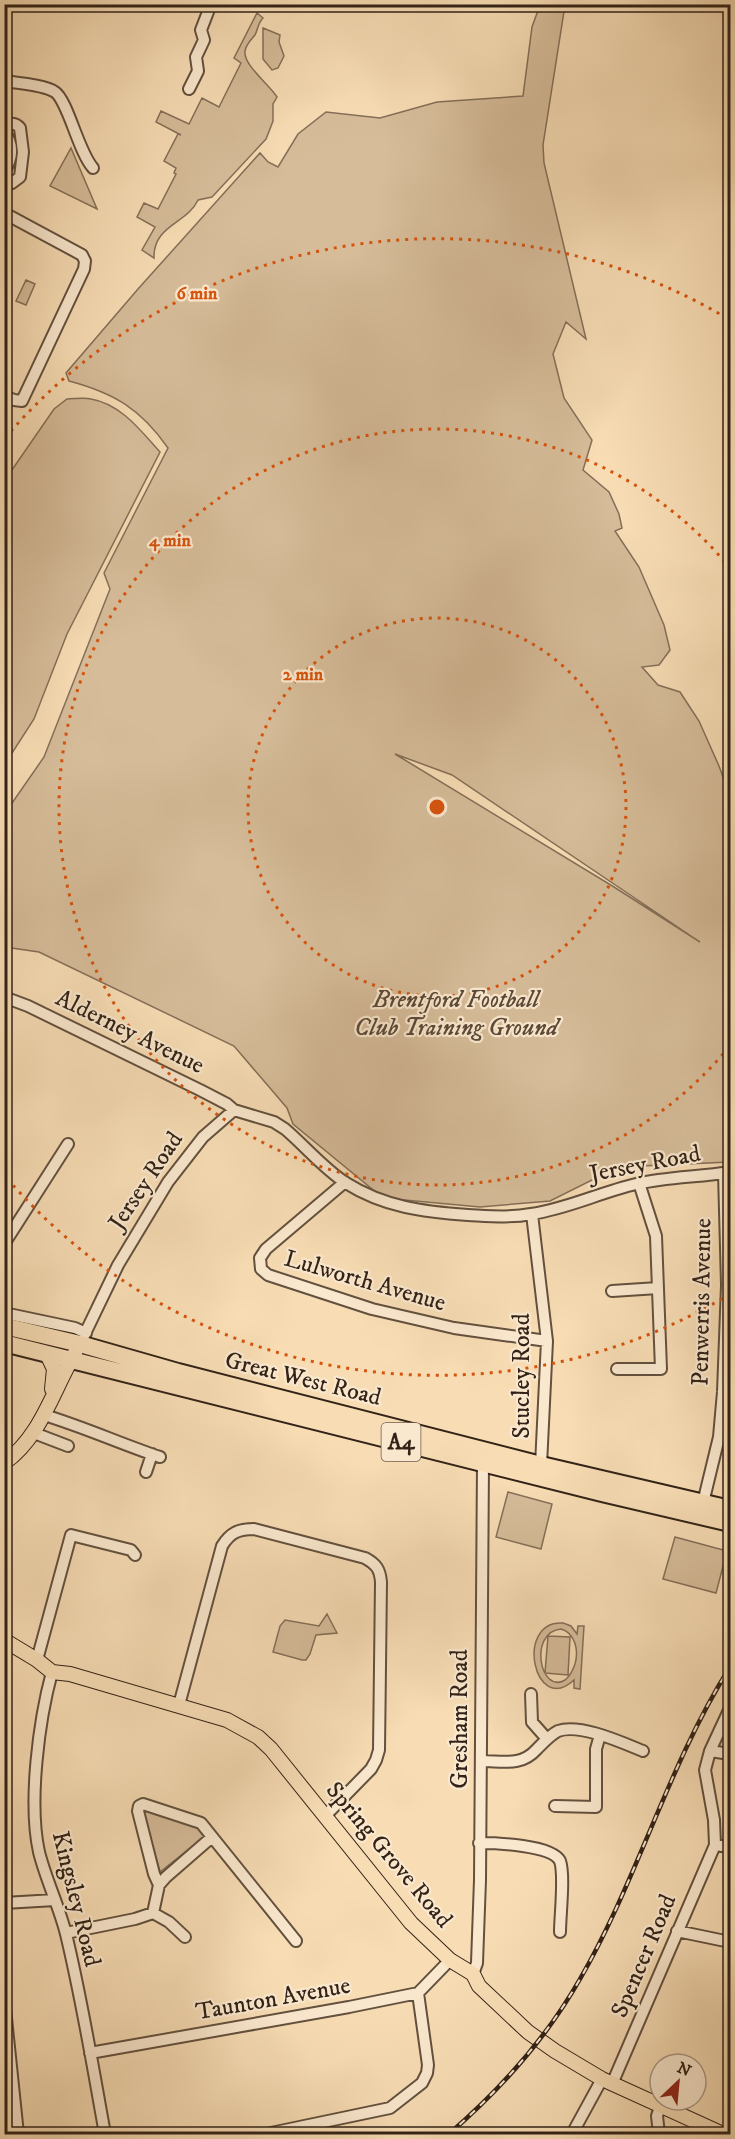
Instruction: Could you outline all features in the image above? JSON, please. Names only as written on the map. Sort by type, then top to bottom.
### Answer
[{"type":"highway","name":"Great West Road","points":[[5,1323],[78,1348],[483,1463],[730,1523]]},
{"type":"highway","name":"Great West Road","points":[[5,1323],[47,1354],[78,1348],[541,1465],[730,1509]]},
{"type":"main road","name":"Jersey Road","points":[[4,1463],[16,1455],[34,1433],[78,1348]]},
{"type":"main road","points":[[47,1354],[54,1369],[51,1397]]},
{"type":"main road","name":"Spring Grove Road","points":[[4,1640],[52,1672],[70,1674],[179,1705],[226,1720],[258,1737],[271,1749],[326,1815],[411,1923],[450,1960],[473,1974],[479,1986],[528,2032],[555,2051],[607,2081],[648,2101]]},
{"type":"main road","name":"Spring Grove Road","points":[[672,2112],[723,2134]]},
{"type":"street","points":[[189,89],[198,71],[196,57],[204,40],[201,30],[211,4]]},
{"type":"street","points":[[4,81],[56,92],[62,101],[86,160],[93,168]]},
{"type":"street","points":[[4,171],[9,164],[12,152],[4,129],[9,124],[15,123],[20,128],[23,152],[20,177],[12,183],[4,178]]},
{"type":"street","points":[[4,213],[82,255],[86,261],[22,401],[4,396]]},
{"type":"street","name":"Alderney Avenue","points":[[4,997],[28,1006],[200,1090],[234,1110]]},
{"type":"street","name":"Jersey Road","points":[[78,1348],[118,1265],[175,1172],[203,1137],[234,1110],[274,1122],[285,1129],[345,1182],[379,1200],[421,1210],[490,1216],[532,1214],[557,1209],[607,1191],[639,1183],[728,1172]]},
{"type":"street","points":[[4,1244],[68,1144]]},
{"type":"street","name":"Penwerris Avenue","points":[[703,1503],[727,1392],[728,1172]]},
{"type":"street","name":"Lulworth Avenue","points":[[345,1182],[267,1249],[260,1258],[261,1269],[268,1275],[372,1309],[454,1328],[547,1341]]},
{"type":"street","points":[[617,1369],[661,1369],[656,1236],[639,1183]]},
{"type":"street","name":"Stucley Road","points":[[532,1214],[547,1341],[541,1465]]},
{"type":"street","points":[[612,1291],[658,1288]]},
{"type":"street","points":[[44,1415],[84,1427],[107,1439],[156,1456],[146,1472]]},
{"type":"street","points":[[34,1433],[68,1446]]},
{"type":"street","name":"Gresham Road","points":[[473,1974],[477,1963],[480,1880],[483,1463]]},
{"type":"street","points":[[179,1705],[222,1546],[228,1536],[236,1531],[254,1529],[371,1561],[380,1572],[381,1582],[378,1750],[371,1769],[326,1815]]},
{"type":"street","points":[[37,1660],[71,1534],[131,1550],[135,1555]]},
{"type":"street","name":"Kingsley Road","points":[[52,1672],[40,1726],[35,1795],[39,1850],[66,1933],[105,2134]]},
{"type":"street","points":[[531,1694],[532,1722],[547,1739]]},
{"type":"street","name":"Spencer Road","points":[[572,2134],[607,2081],[715,1845],[714,1820],[705,1770],[710,1751],[730,1708]]},
{"type":"street","points":[[481,1761],[520,1762],[533,1754],[558,1731],[568,1730],[613,1738],[643,1751]]},
{"type":"street","points":[[555,1806],[596,1807],[597,1749],[600,1735]]},
{"type":"street","points":[[710,1751],[730,1754]]},
{"type":"street","points":[[159,1885],[154,1874],[138,1811],[139,1806],[143,1804],[201,1823],[296,1941]]},
{"type":"street","points":[[153,1913],[159,1885],[212,1837]]},
{"type":"street","points":[[479,1843],[510,1844],[551,1853],[559,1859],[562,1871],[560,1932]]},
{"type":"street","points":[[715,1845],[730,1847]]},
{"type":"street","points":[[4,1903],[55,1900]]},
{"type":"street","points":[[66,1933],[135,1919],[153,1913],[169,1922],[185,1937]]},
{"type":"street","points":[[677,1931],[730,1942]]},
{"type":"street","points":[[266,2134],[390,2108],[422,2083],[428,2066],[418,1993],[450,1960]]},
{"type":"street","name":"Taunton Avenue","points":[[90,2054],[418,1993]]},
{"type":"street","points":[[4,1999],[18,2134]]},
{"type":"street","points":[[658,2112],[659,2134]]},
{"type":"green space","name":"Brentford Football Club Training Ground","points":[[540,5],[565,5],[543,145],[544,163],[586,339],[566,322],[553,354],[564,398],[592,440],[583,470],[609,492],[619,514],[622,528],[615,531],[639,567],[664,625],[670,650],[659,665],[642,667],[658,685],[680,692],[699,721],[730,796],[730,1162],[618,1167],[550,1201],[480,1207],[383,1198],[293,1124],[287,1108],[234,1046],[39,952],[5,947],[4,803],[10,806],[44,757],[110,589],[104,573],[168,448],[158,434],[125,404],[100,391],[69,381],[66,373],[260,153],[268,162],[278,167],[298,134],[326,112],[380,118],[437,102],[523,96],[532,27]],"holes":[[[395,754],[452,775],[700,942]]]},
{"type":"green space","points":[[257,13],[263,18],[245,51],[252,69],[277,97],[273,104],[273,121],[266,139],[212,197],[198,200],[186,215],[165,231],[155,247],[154,258],[142,250],[155,227],[137,217],[144,203],[158,209],[176,174],[174,173],[176,168],[164,161],[178,134],[181,135],[156,122],[161,111],[189,124],[202,98],[219,107],[241,63],[234,58]]},
{"type":"green space","points":[[263,28],[280,35],[279,42],[284,56],[278,68],[272,70],[263,59]]},
{"type":"green space","points":[[71,148],[97,209],[50,186]]},
{"type":"green space","points":[[26,280],[35,284],[26,305],[16,301]]},
{"type":"green space","points":[[88,398],[112,406],[138,427],[160,452],[67,634],[34,719],[5,764],[5,480],[54,409],[67,399]]},
{"type":"green space","points":[[508,1492],[552,1504],[541,1549],[496,1537]]},
{"type":"green space","points":[[675,1537],[727,1551],[716,1593],[663,1579]]},
{"type":"green space","points":[[327,1614],[337,1633],[316,1635],[306,1660],[273,1652],[280,1626],[285,1620],[319,1626]]},
{"type":"green space","points":[[563,1623],[571,1626],[577,1634],[578,1626],[584,1626],[580,1689],[574,1688],[574,1680],[560,1688],[549,1686],[540,1677],[535,1664],[534,1649],[538,1636],[548,1626]],"holes":[[[561,1629],[566,1631],[575,1643],[576,1659],[568,1677],[556,1682],[549,1679],[544,1671],[541,1650],[544,1640],[551,1633]]]},
{"type":"green space","points":[[548,1636],[570,1637],[568,1675],[545,1673]]},
{"type":"green space","points":[[142,1809],[198,1827],[204,1837],[160,1872]]},
{"type":"railway","points":[[449,2134],[521,2062],[567,2001],[601,1941],[689,1743],[730,1667]]}]
